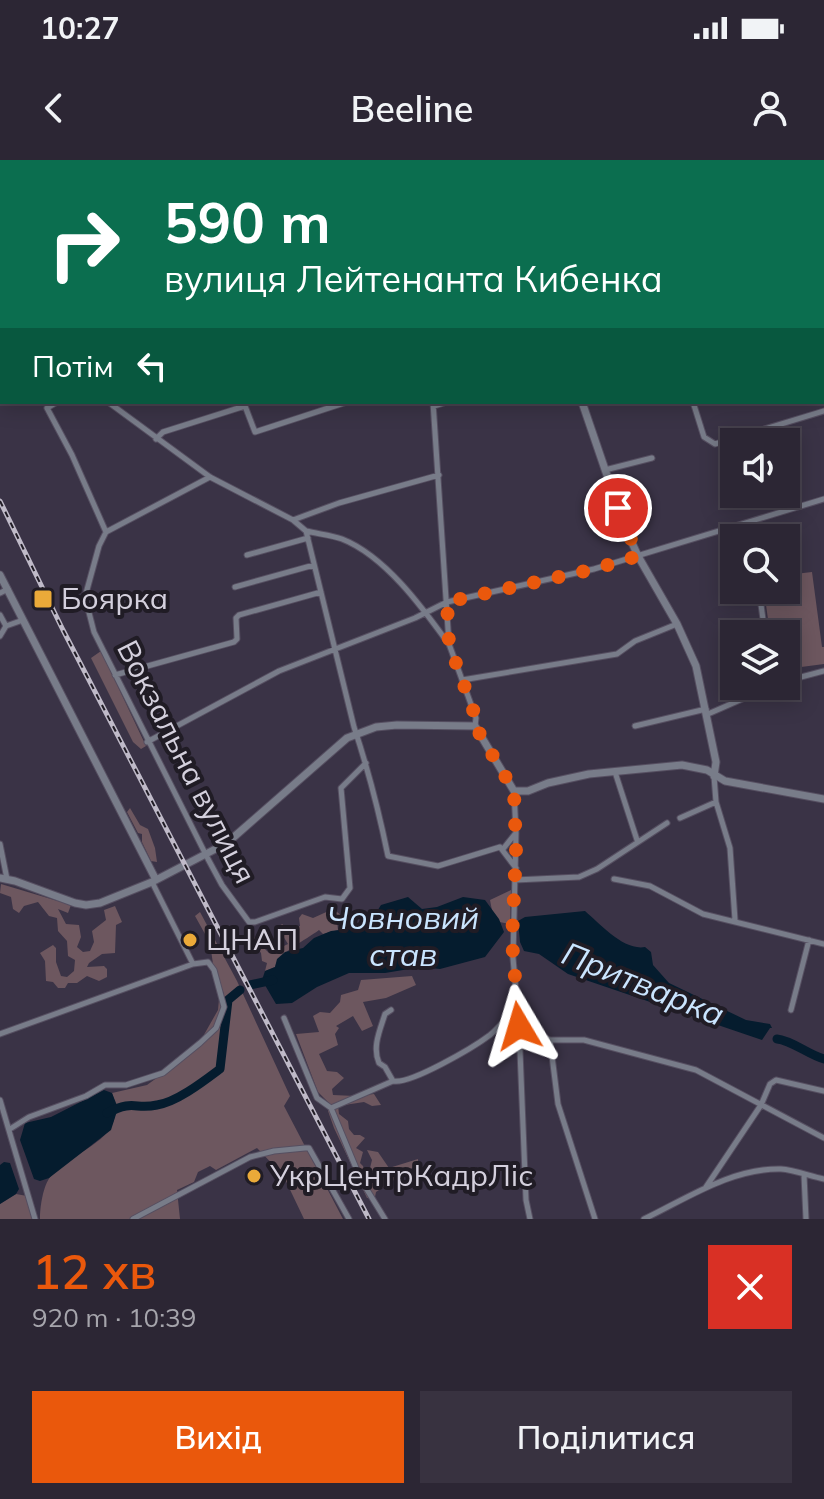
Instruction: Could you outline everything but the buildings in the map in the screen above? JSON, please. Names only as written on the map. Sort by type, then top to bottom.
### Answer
[{"type":"street","points":[[54,404],[47,408],[106,532],[210,477]]},
{"type":"street","points":[[111,404],[210,477],[293,520],[307,535],[388,856],[438,866],[490,849],[503,849]]},
{"type":"street","points":[[156,439],[163,432],[244,404],[255,432],[341,404]]},
{"type":"street","points":[[434,404],[449,644]]},
{"type":"street","points":[[583,404],[638,556],[677,624],[696,666],[716,762],[716,802],[730,848],[735,920]]},
{"type":"street","points":[[694,404],[704,437],[715,444],[824,411]]},
{"type":"street","points":[[605,470],[652,458]]},
{"type":"street","points":[[293,520],[339,503],[439,475]]},
{"type":"street","points":[[147,742],[279,671],[427,613],[447,602],[594,569],[824,499]]},
{"type":"street","name":"Вокзальна вулиця","points":[[106,532],[85,597],[94,632],[222,885],[249,922],[325,897],[342,899],[347,895],[350,888],[341,788],[366,763]]},
{"type":"street","points":[[247,555],[307,535],[343,540],[360,549],[408,590],[449,644],[476,718],[475,726],[514,791],[516,868],[512,941],[519,1026],[526,1200],[530,1219]]},
{"type":"street","points":[[235,587],[314,565]]},
{"type":"street","points":[[0,575],[4,591],[23,620],[193,964]]},
{"type":"street","points":[[115,675],[234,642],[237,639],[236,618],[239,615],[321,592]]},
{"type":"street","points":[[0,615],[6,626]]},
{"type":"street","points":[[0,636],[6,626],[23,620]]},
{"type":"street","points":[[462,680],[617,654],[635,641],[677,624]]},
{"type":"street","points":[[800,677],[824,671]]},
{"type":"street","points":[[635,726],[707,712],[737,700]]},
{"type":"street","points":[[0,844],[4,878],[86,905],[100,903],[154,881],[227,843],[338,744],[356,733],[397,725],[475,726]]},
{"type":"street","points":[[514,791],[528,791],[563,779],[682,765],[707,770],[725,781],[824,799]]},
{"type":"street","points":[[615,772],[637,840]]},
{"type":"street","points":[[680,818],[716,802]]},
{"type":"street","points":[[515,880],[579,877],[597,869],[667,823]]},
{"type":"street","points":[[503,849],[516,833]]},
{"type":"street","points":[[503,849],[516,868]]},
{"type":"street","points":[[614,879],[650,886],[703,914],[824,944]]},
{"type":"street","points":[[791,1010],[809,940]]},
{"type":"street","points":[[0,1034],[193,964],[208,962],[214,970],[224,1007],[213,1032],[163,1073],[126,1085],[105,1085],[86,1096],[29,1117],[10,1129]]},
{"type":"street","points":[[334,1106],[393,1081],[400,1083],[466,1051],[491,1034],[516,1006]]},
{"type":"street","points":[[391,1010],[385,1014],[376,1055],[393,1081]]},
{"type":"street","points":[[284,1018],[317,1098],[334,1106],[361,1180],[385,1219]]},
{"type":"street","points":[[519,1026],[550,1040],[584,1040],[696,1070],[824,1138]]},
{"type":"street","points":[[550,1040],[558,1104],[595,1219]]},
{"type":"street","points":[[706,1187],[761,1105],[770,1084],[776,1080],[824,1091]]},
{"type":"street","points":[[0,1100],[35,1219]]},
{"type":"street","points":[[133,1219],[250,1157],[309,1148],[349,1219]]},
{"type":"street","points":[[644,1219],[706,1187],[758,1171],[782,1169],[824,1179]]},
{"type":"street","points":[[804,1175],[806,1219]]},
{"type":"street","points":[[661,1211],[668,1219]]},
{"type":"shaded area","points":[[812,572],[824,664],[800,667],[800,620],[768,620],[766,604],[800,604],[800,573]]},
{"type":"shaded area","points":[[101,651],[146,746],[141,749],[133,742],[91,658]]},
{"type":"shaded area","points":[[130,808],[140,825],[148,829],[157,862],[151,861],[142,842],[142,834],[138,833],[127,812]]},
{"type":"shaded area","points":[[1,884],[71,905],[68,913],[58,909],[66,924],[79,925],[81,937],[77,947],[83,952],[90,951],[94,942],[92,931],[106,920],[104,910],[115,906],[122,922],[116,925],[115,953],[102,954],[87,967],[104,966],[107,977],[99,981],[87,976],[77,983],[68,983],[65,988],[58,988],[53,982],[46,981],[45,961],[40,953],[53,945],[61,976],[67,977],[74,971],[75,960],[68,956],[67,941],[58,931],[57,918],[49,916],[38,902],[24,906],[19,913],[13,909],[11,897],[0,893]]},
{"type":"shaded area","points":[[511,890],[510,924],[494,921],[490,900]]},
{"type":"shaded area","points":[[333,909],[341,915],[337,921],[338,930],[323,934],[319,930],[287,951],[275,967],[265,971],[267,963],[262,961],[261,953],[251,939],[240,945],[246,934],[253,935],[260,947],[269,953],[288,944],[278,928],[282,924],[291,931],[300,926],[302,914],[313,918]]},
{"type":"shaded area","points":[[200,912],[237,981],[290,1096],[284,1106],[343,1219],[304,1219],[283,1175],[257,1148],[216,1170],[210,1166],[198,1172],[194,1182],[177,1190],[180,1219],[40,1219],[44,1190],[51,1176],[107,1133],[116,1109],[112,1093],[147,1085],[203,1044],[201,1040],[224,994],[213,964],[210,943],[195,916]]},
{"type":"shaded area","points":[[412,976],[416,985],[386,998],[363,1002],[373,1026],[362,1031],[353,1016],[336,1026],[339,1028],[335,1034],[338,1045],[319,1054],[327,1071],[337,1072],[344,1078],[332,1089],[333,1095],[374,1094],[381,1105],[372,1106],[364,1102],[338,1106],[339,1114],[348,1121],[354,1135],[365,1138],[356,1148],[363,1152],[360,1163],[366,1176],[376,1174],[370,1168],[372,1160],[367,1150],[378,1152],[389,1168],[418,1159],[418,1164],[376,1192],[375,1197],[367,1198],[334,1128],[328,1111],[329,1103],[318,1092],[296,1034],[319,1032],[313,1016],[320,1012],[330,1013],[340,1002],[341,995],[358,990],[361,980]]},
{"type":"shaded area","points":[[16,1194],[27,1196],[33,1219],[0,1219],[0,1204]]},
{"type":"water","name":"Човновий став","points":[[408,897],[422,909],[463,897],[485,900],[504,932],[485,957],[440,969],[421,967],[385,973],[349,973],[317,987],[292,1003],[276,1004],[262,980],[265,971],[275,967],[277,959],[285,952],[303,948],[314,938],[331,931],[357,928],[371,921],[381,905]]},
{"type":"water","points":[[585,911],[621,941],[645,947],[651,952],[653,965],[669,983],[746,1020],[770,1024],[772,1028],[762,1040],[568,974],[539,954],[524,951],[518,921],[525,917]]},
{"type":"water","points":[[104,1090],[112,1093],[118,1108],[111,1130],[49,1178],[34,1179],[20,1140],[25,1123],[51,1117]]},
{"type":"water","points":[[10,1163],[19,1189],[0,1204],[0,1165]]},
{"type":"waterway","name":"Притварка","points":[[250,985],[273,980]]},
{"type":"waterway","name":"Притварка","points":[[107,1113],[123,1107],[149,1106],[173,1100],[220,1069],[228,1000],[240,990]]},
{"type":"waterway","name":"Притварка","points":[[777,1039],[824,1059]]},
{"type":"railway","points":[[0,501],[63,630],[369,1219]]},
{"type":"place","name":"Боярка","points":[[43,599]]},
{"type":"place","name":"ЦНАП","points":[[190,940]]},
{"type":"place","name":"УкрЦентрКадрЛіс","points":[[254,1176]]},
{"type":"route","points":[[519,1026],[512,941],[516,850],[514,791],[475,726],[476,718],[449,644],[447,602],[638,556],[618,508]]}]
